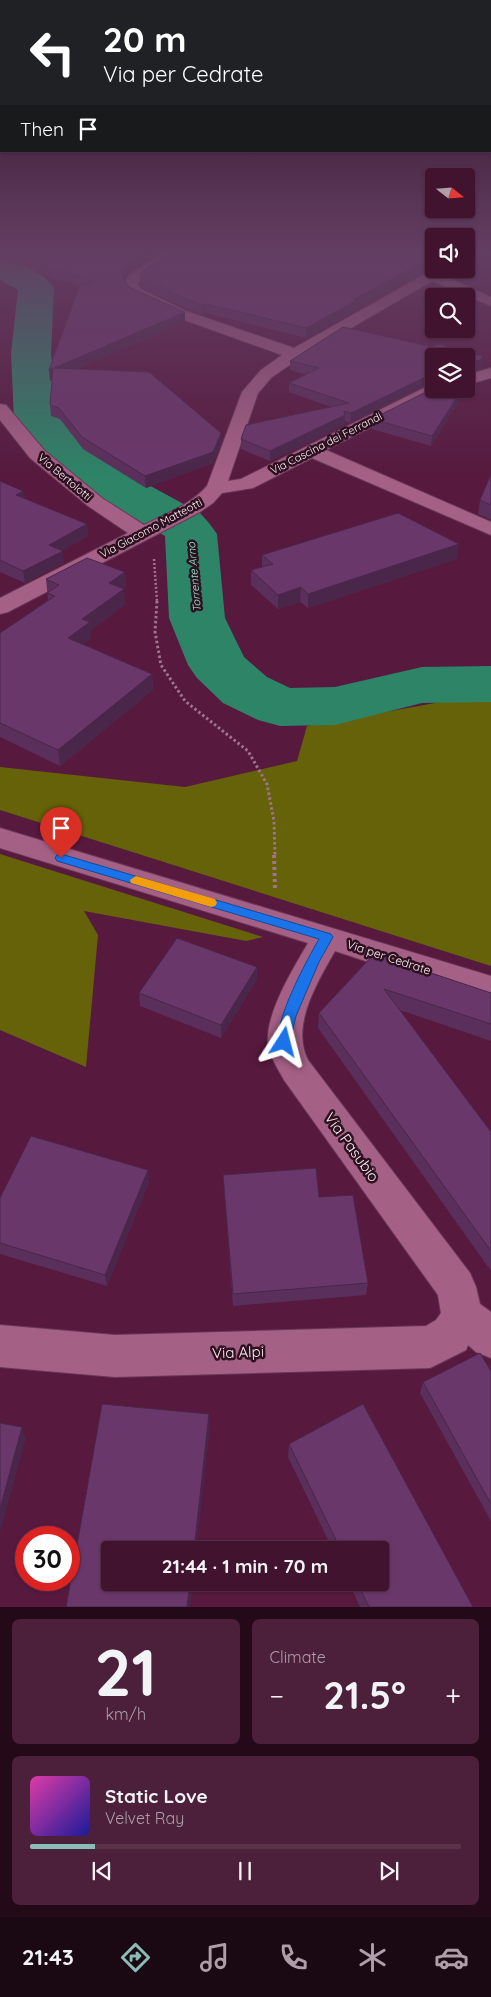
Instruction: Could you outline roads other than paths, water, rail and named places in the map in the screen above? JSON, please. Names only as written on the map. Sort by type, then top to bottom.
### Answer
[{"type":"street","points":[[218,327],[296,354]]},
{"type":"street","name":"Via Giacomo Matteotti","points":[[0,607],[193,508],[206,499],[216,488],[250,392],[259,378],[342,327]]},
{"type":"street","points":[[475,377],[491,373]]},
{"type":"street","name":"Via Cascina dei Ferrandi","points":[[216,488],[246,484],[425,393]]},
{"type":"street","name":"Via Bertolotti","points":[[0,409],[37,454],[95,502],[148,530]]},
{"type":"street","points":[[312,451],[491,529]]},
{"type":"street","name":"Via per Cedrate","points":[[0,838],[491,989]]},
{"type":"street","name":"Via Pasubio","points":[[327,937],[313,960],[289,1016],[284,1042],[296,1070],[456,1287],[477,1327]]},
{"type":"street","name":"Via Alpi","points":[[0,1346],[115,1356],[430,1347],[451,1335],[477,1327]]},
{"type":"waterway","name":"Torrente Arno","points":[[33,327],[31,353],[36,420],[86,470],[182,524],[191,534],[197,618],[218,665],[245,690],[280,707],[335,706],[422,685],[491,684]]}]
